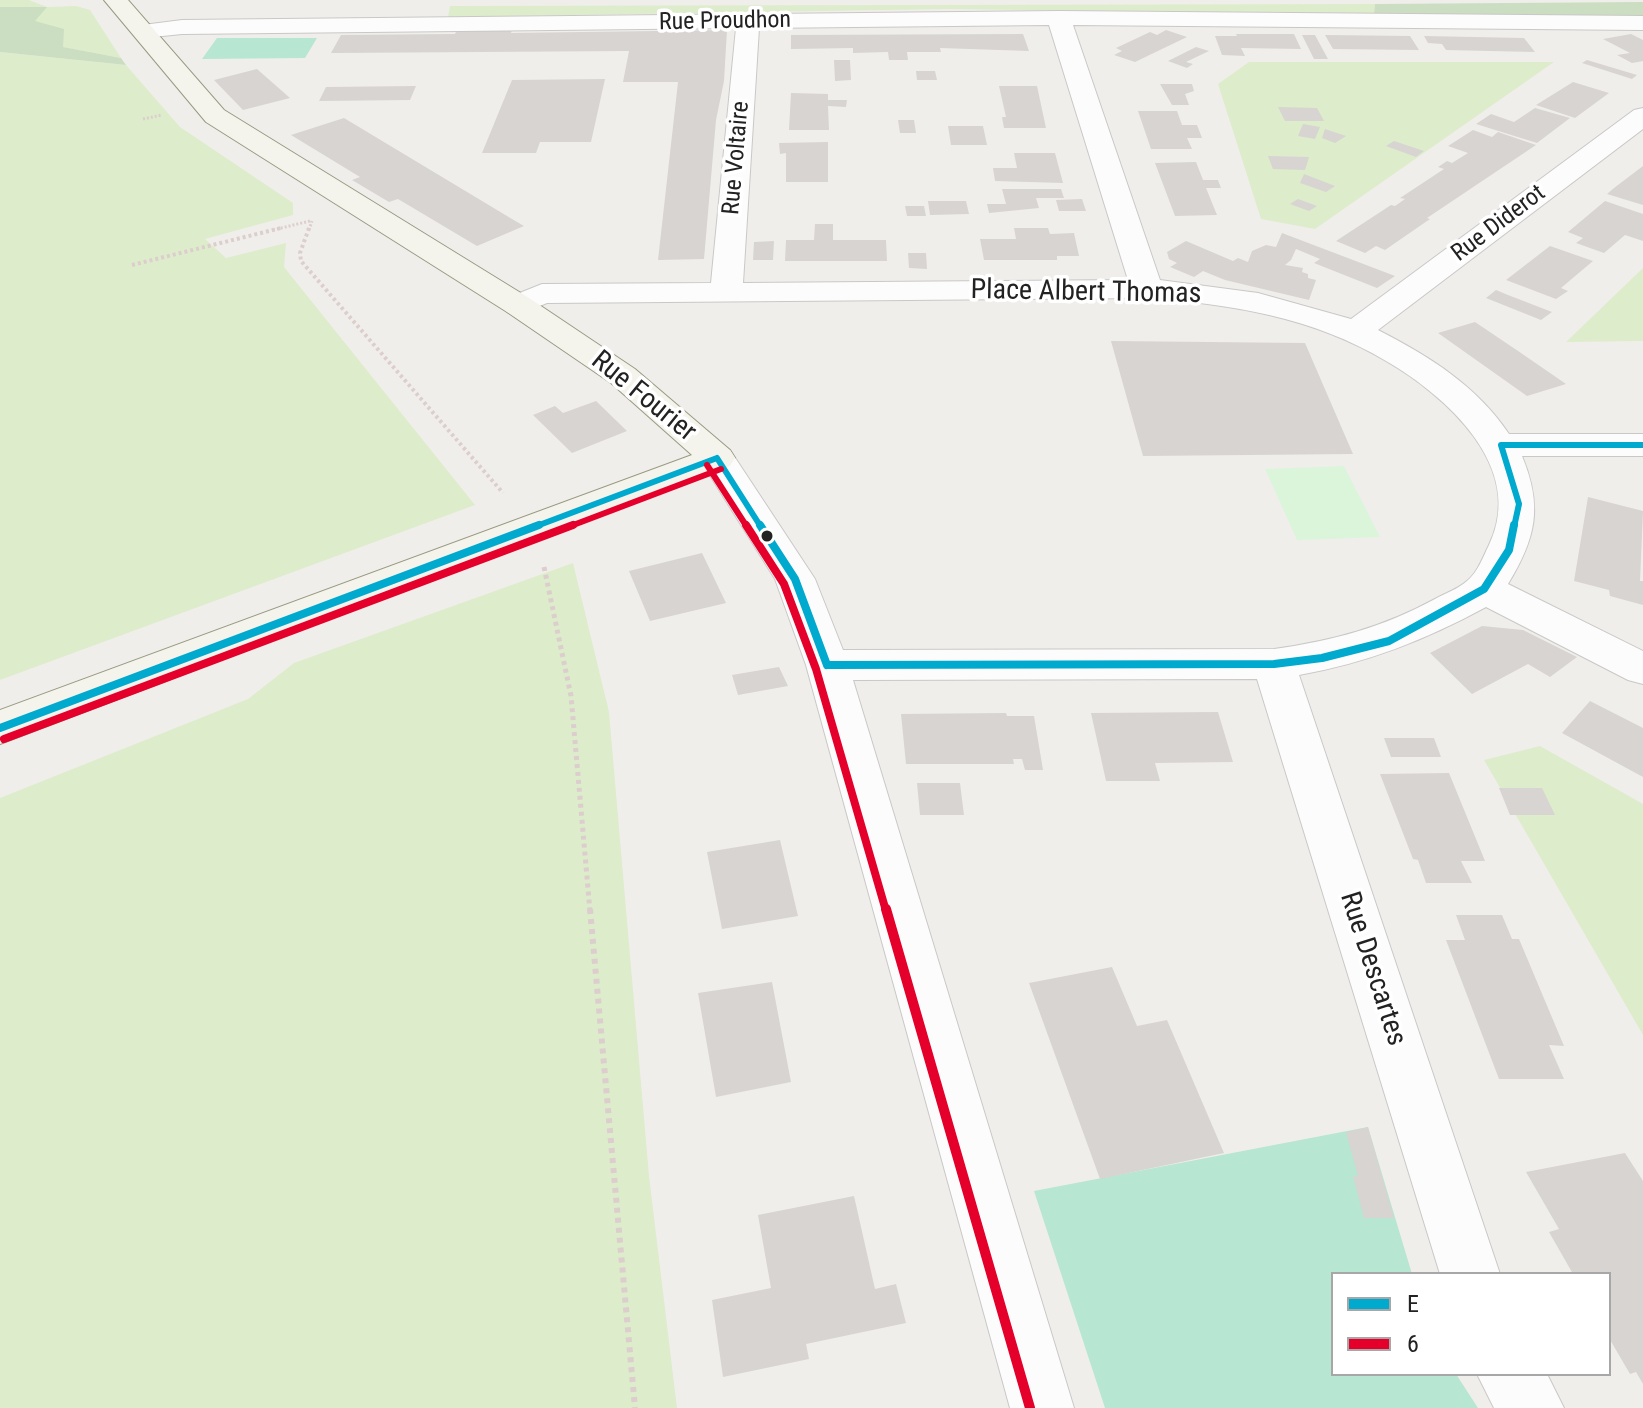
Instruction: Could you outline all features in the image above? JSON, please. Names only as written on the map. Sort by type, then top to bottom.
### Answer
[{"type":"main road","name":"Rue Fourier","points":[[116,0],[215,116],[518,305],[623,376],[717,458]]},
{"type":"main road","points":[[0,728],[216,644],[440,564],[717,458]]},
{"type":"street","name":"Rue Proudhon","points":[[143,31],[182,27],[1059,18],[1643,23]]},
{"type":"street","points":[[1059,18],[1147,289]]},
{"type":"street","name":"Rue Voltaire","points":[[726,293],[748,22]]},
{"type":"street","name":"Rue Diderot","points":[[1355,332],[1643,116]]},
{"type":"street","name":"Place Albert Thomas","points":[[518,305],[542,294],[1147,289],[1192,292],[1283,306],[1355,332],[1428,372],[1474,411],[1501,445],[1519,504],[1509,550],[1484,589],[1389,641],[1322,658],[1274,664],[827,665]]},
{"type":"street","points":[[1501,445],[1643,445]]},
{"type":"street","name":"Rue Fourier","points":[[717,458],[795,579],[827,665],[1042,1408]]},
{"type":"street","points":[[1484,589],[1643,669]]},
{"type":"street","name":"Rue Descartes","points":[[1274,664],[1469,1272]]},
{"type":"street","points":[[1510,1376],[1532,1408]]},
{"type":"path","points":[[313,210],[300,253],[301,261],[504,494]]},
{"type":"path","points":[[132,265],[312,221]]},
{"type":"path","points":[[540,555],[571,696],[635,1408]]},
{"type":"green space","points":[[0,0],[29,0],[47,7],[76,6],[90,10],[121,58],[62,47],[34,21],[46,7],[0,7]]},
{"type":"green space","points":[[1643,2],[1643,16],[1374,14],[1375,4]]},
{"type":"green space","points":[[1375,4],[1374,14],[946,9],[448,17],[450,6]]},
{"type":"green space","points":[[0,7],[47,7],[35,21],[64,29],[63,47],[121,58],[126,65],[0,52]]},
{"type":"green space","points":[[217,38],[317,38],[305,58],[202,59]]},
{"type":"green space","points":[[0,52],[126,65],[180,127],[293,203],[293,215],[205,239],[226,258],[286,243],[284,267],[475,505],[0,680]]},
{"type":"green space","points":[[1249,62],[1554,62],[1315,229],[1261,219],[1218,84]]},
{"type":"green space","points":[[1643,268],[1643,341],[1566,342]]},
{"type":"green space","points":[[1344,466],[1380,537],[1297,540],[1265,469]]},
{"type":"green space","points":[[573,563],[609,712],[649,1176],[677,1408],[0,1408],[0,798],[248,699],[294,663]]},
{"type":"green space","points":[[1540,746],[1643,804],[1643,1035],[1484,760]]},
{"type":"green space","points":[[1368,1127],[1411,1272],[1331,1272],[1331,1376],[1457,1376],[1478,1408],[1105,1408],[1034,1191]]},
{"type":"building","points":[[457,30],[512,30],[511,33],[727,30],[704,259],[658,260],[678,82],[623,82],[629,51],[331,53],[341,35],[455,34]]},
{"type":"building","points":[[1166,30],[1187,37],[1135,62],[1114,55],[1122,51],[1116,48],[1150,32],[1157,35]]},
{"type":"building","points":[[1023,34],[1029,51],[940,48],[941,52],[907,52],[908,60],[889,60],[888,52],[853,53],[853,48],[791,49],[791,35]]},
{"type":"building","points":[[1294,34],[1301,49],[1241,48],[1245,56],[1222,55],[1215,36]]},
{"type":"building","points":[[1631,34],[1643,40],[1643,61],[1632,63],[1617,55],[1630,53],[1603,39]]},
{"type":"building","points":[[1302,35],[1315,35],[1328,59],[1314,59]]},
{"type":"building","points":[[1325,35],[1410,36],[1419,50],[1333,49]]},
{"type":"building","points":[[1424,36],[1524,38],[1535,52],[1446,50],[1442,44],[1428,43]]},
{"type":"building","points":[[1196,47],[1209,51],[1186,62],[1193,64],[1187,68],[1168,61]]},
{"type":"building","points":[[834,60],[850,60],[851,80],[835,81]]},
{"type":"building","points":[[1587,60],[1637,75],[1632,79],[1582,63]]},
{"type":"building","points":[[257,69],[290,98],[243,110],[214,80]]},
{"type":"building","points":[[916,71],[935,71],[937,80],[917,80]]},
{"type":"building","points":[[605,79],[591,142],[540,142],[536,153],[482,153],[512,80]]},
{"type":"building","points":[[1573,82],[1609,93],[1575,118],[1536,105]]},
{"type":"building","points":[[1160,84],[1192,84],[1194,91],[1185,94],[1189,105],[1172,105]]},
{"type":"building","points":[[416,86],[410,100],[319,101],[326,87]]},
{"type":"building","points":[[999,86],[1037,86],[1046,128],[1004,128],[1002,117],[1006,117]]},
{"type":"building","points":[[791,93],[828,94],[828,100],[847,100],[846,107],[828,106],[829,130],[789,130]]},
{"type":"building","points":[[1278,107],[1317,108],[1324,121],[1285,121]]},
{"type":"building","points":[[1535,108],[1570,118],[1537,143],[1476,124],[1491,114],[1514,122]]},
{"type":"building","points":[[1138,111],[1177,111],[1182,125],[1197,125],[1202,138],[1187,138],[1192,149],[1151,149]]},
{"type":"building","points":[[344,118],[524,226],[477,246],[398,199],[389,202],[352,180],[360,177],[291,135]]},
{"type":"building","points":[[898,120],[914,120],[916,133],[900,133]]},
{"type":"building","points":[[1303,124],[1320,127],[1315,139],[1298,136]]},
{"type":"building","points":[[948,126],[983,126],[987,145],[951,145]]},
{"type":"building","points":[[1325,129],[1346,136],[1335,143],[1322,138]]},
{"type":"building","points":[[1473,130],[1492,137],[1498,132],[1536,145],[1385,250],[1376,246],[1365,253],[1336,241],[1405,199],[1400,198],[1444,169],[1438,167],[1447,161],[1452,163],[1468,153],[1448,146]]},
{"type":"building","points":[[1394,141],[1424,151],[1416,157],[1386,146]]},
{"type":"building","points":[[828,142],[828,182],[786,182],[786,153],[780,154],[779,143]]},
{"type":"building","points":[[1014,153],[1055,153],[1063,183],[995,181],[993,168],[1017,168]]},
{"type":"building","points":[[1268,156],[1309,157],[1305,170],[1273,169]]},
{"type":"building","points":[[1196,162],[1203,180],[1218,180],[1221,188],[1206,188],[1217,215],[1175,216],[1155,163]]},
{"type":"building","points":[[1643,166],[1643,205],[1607,194],[1614,188]]},
{"type":"building","points":[[1304,174],[1335,186],[1326,192],[1300,183]]},
{"type":"building","points":[[1002,189],[1061,189],[1064,198],[1036,198],[1039,208],[989,213],[987,204],[1006,204]]},
{"type":"building","points":[[1082,199],[1086,211],[1059,211],[1056,200]]},
{"type":"building","points":[[1298,199],[1317,206],[1309,211],[1290,204]]},
{"type":"building","points":[[928,201],[966,201],[969,214],[930,215]]},
{"type":"building","points":[[1605,201],[1643,214],[1643,241],[1625,235],[1604,253],[1576,243],[1583,238],[1568,232]]},
{"type":"building","points":[[905,206],[924,206],[926,216],[907,216]]},
{"type":"building","points":[[815,224],[833,224],[833,240],[886,240],[887,261],[785,261],[786,240],[814,240]]},
{"type":"building","points":[[1014,228],[1048,228],[1050,234],[1074,233],[1079,256],[1057,256],[1057,260],[984,260],[980,239],[1016,239]]},
{"type":"building","points":[[1282,233],[1395,276],[1377,288],[1314,263],[1320,259],[1296,249],[1285,265],[1303,268],[1302,272],[1308,274],[1308,278],[1316,280],[1309,300],[1225,280],[1203,271],[1194,277],[1170,267],[1177,263],[1169,259],[1167,252],[1186,241],[1233,261],[1238,258],[1248,262],[1252,251],[1266,245],[1276,247]]},
{"type":"building","points":[[774,241],[773,260],[753,260],[754,242]]},
{"type":"building","points":[[1550,246],[1593,261],[1561,288],[1568,291],[1556,299],[1506,280]]},
{"type":"building","points":[[908,253],[926,253],[927,269],[909,268]]},
{"type":"building","points":[[1496,290],[1552,312],[1541,320],[1486,298]]},
{"type":"building","points":[[1475,322],[1566,384],[1527,396],[1438,333]]},
{"type":"building","points":[[1111,341],[1305,343],[1353,454],[1143,456]]},
{"type":"building","points":[[596,401],[627,431],[572,453],[533,415],[555,406],[563,413]]},
{"type":"building","points":[[1588,497],[1643,511],[1640,581],[1643,581],[1643,605],[1610,596],[1609,590],[1574,581]]},
{"type":"building","points":[[702,553],[726,603],[650,621],[629,571]]},
{"type":"building","points":[[1482,626],[1523,630],[1577,657],[1550,677],[1528,664],[1472,694],[1430,653]]},
{"type":"building","points":[[779,667],[788,686],[738,695],[732,675]]},
{"type":"building","points":[[1590,701],[1643,728],[1643,777],[1562,733]]},
{"type":"building","points":[[1218,712],[1233,762],[1155,763],[1160,781],[1106,781],[1091,713]]},
{"type":"building","points":[[1006,713],[1007,716],[1034,716],[1043,770],[1025,770],[1022,759],[1013,759],[1014,764],[906,764],[901,714]]},
{"type":"building","points":[[1384,738],[1434,738],[1441,757],[1391,757]]},
{"type":"building","points":[[1449,773],[1485,861],[1461,861],[1472,883],[1426,883],[1418,860],[1413,859],[1380,774]]},
{"type":"building","points":[[917,783],[960,783],[964,815],[920,815]]},
{"type":"building","points":[[1499,788],[1542,788],[1555,815],[1510,815]]},
{"type":"building","points":[[780,840],[798,916],[722,929],[707,852]]},
{"type":"building","points":[[1456,915],[1502,915],[1512,939],[1519,939],[1564,1046],[1549,1045],[1564,1079],[1499,1079],[1446,940],[1465,940]]},
{"type":"building","points":[[1112,967],[1137,1026],[1167,1020],[1224,1153],[1100,1179],[1029,983]]},
{"type":"building","points":[[772,982],[791,1082],[716,1097],[698,993]]},
{"type":"building","points":[[1368,1127],[1394,1218],[1364,1218],[1353,1176],[1358,1176],[1346,1132]]},
{"type":"building","points":[[1625,1153],[1643,1181],[1643,1384],[1636,1372],[1630,1374],[1611,1341],[1611,1272],[1572,1272],[1549,1232],[1559,1229],[1526,1172]]},
{"type":"building","points":[[854,1196],[875,1289],[896,1284],[906,1323],[806,1344],[809,1359],[723,1377],[712,1300],[771,1288],[758,1215]]},
{"type":"transit line","name":"E","points":[[1501,445],[1643,445]]},
{"type":"transit line","name":"E","points":[[827,665],[1274,664],[1322,658],[1389,641],[1484,589],[1509,550],[1519,504],[1501,445]]},
{"type":"transit line","name":"E","points":[[717,458],[795,579],[827,665]]},
{"type":"transit line","name":"E","points":[[0,728],[717,458]]},
{"type":"transit line","name":"6","points":[[707,465],[784,584],[816,669],[1030,1408]]},
{"type":"transit line","name":"6","points":[[4,739],[721,469]]}]
